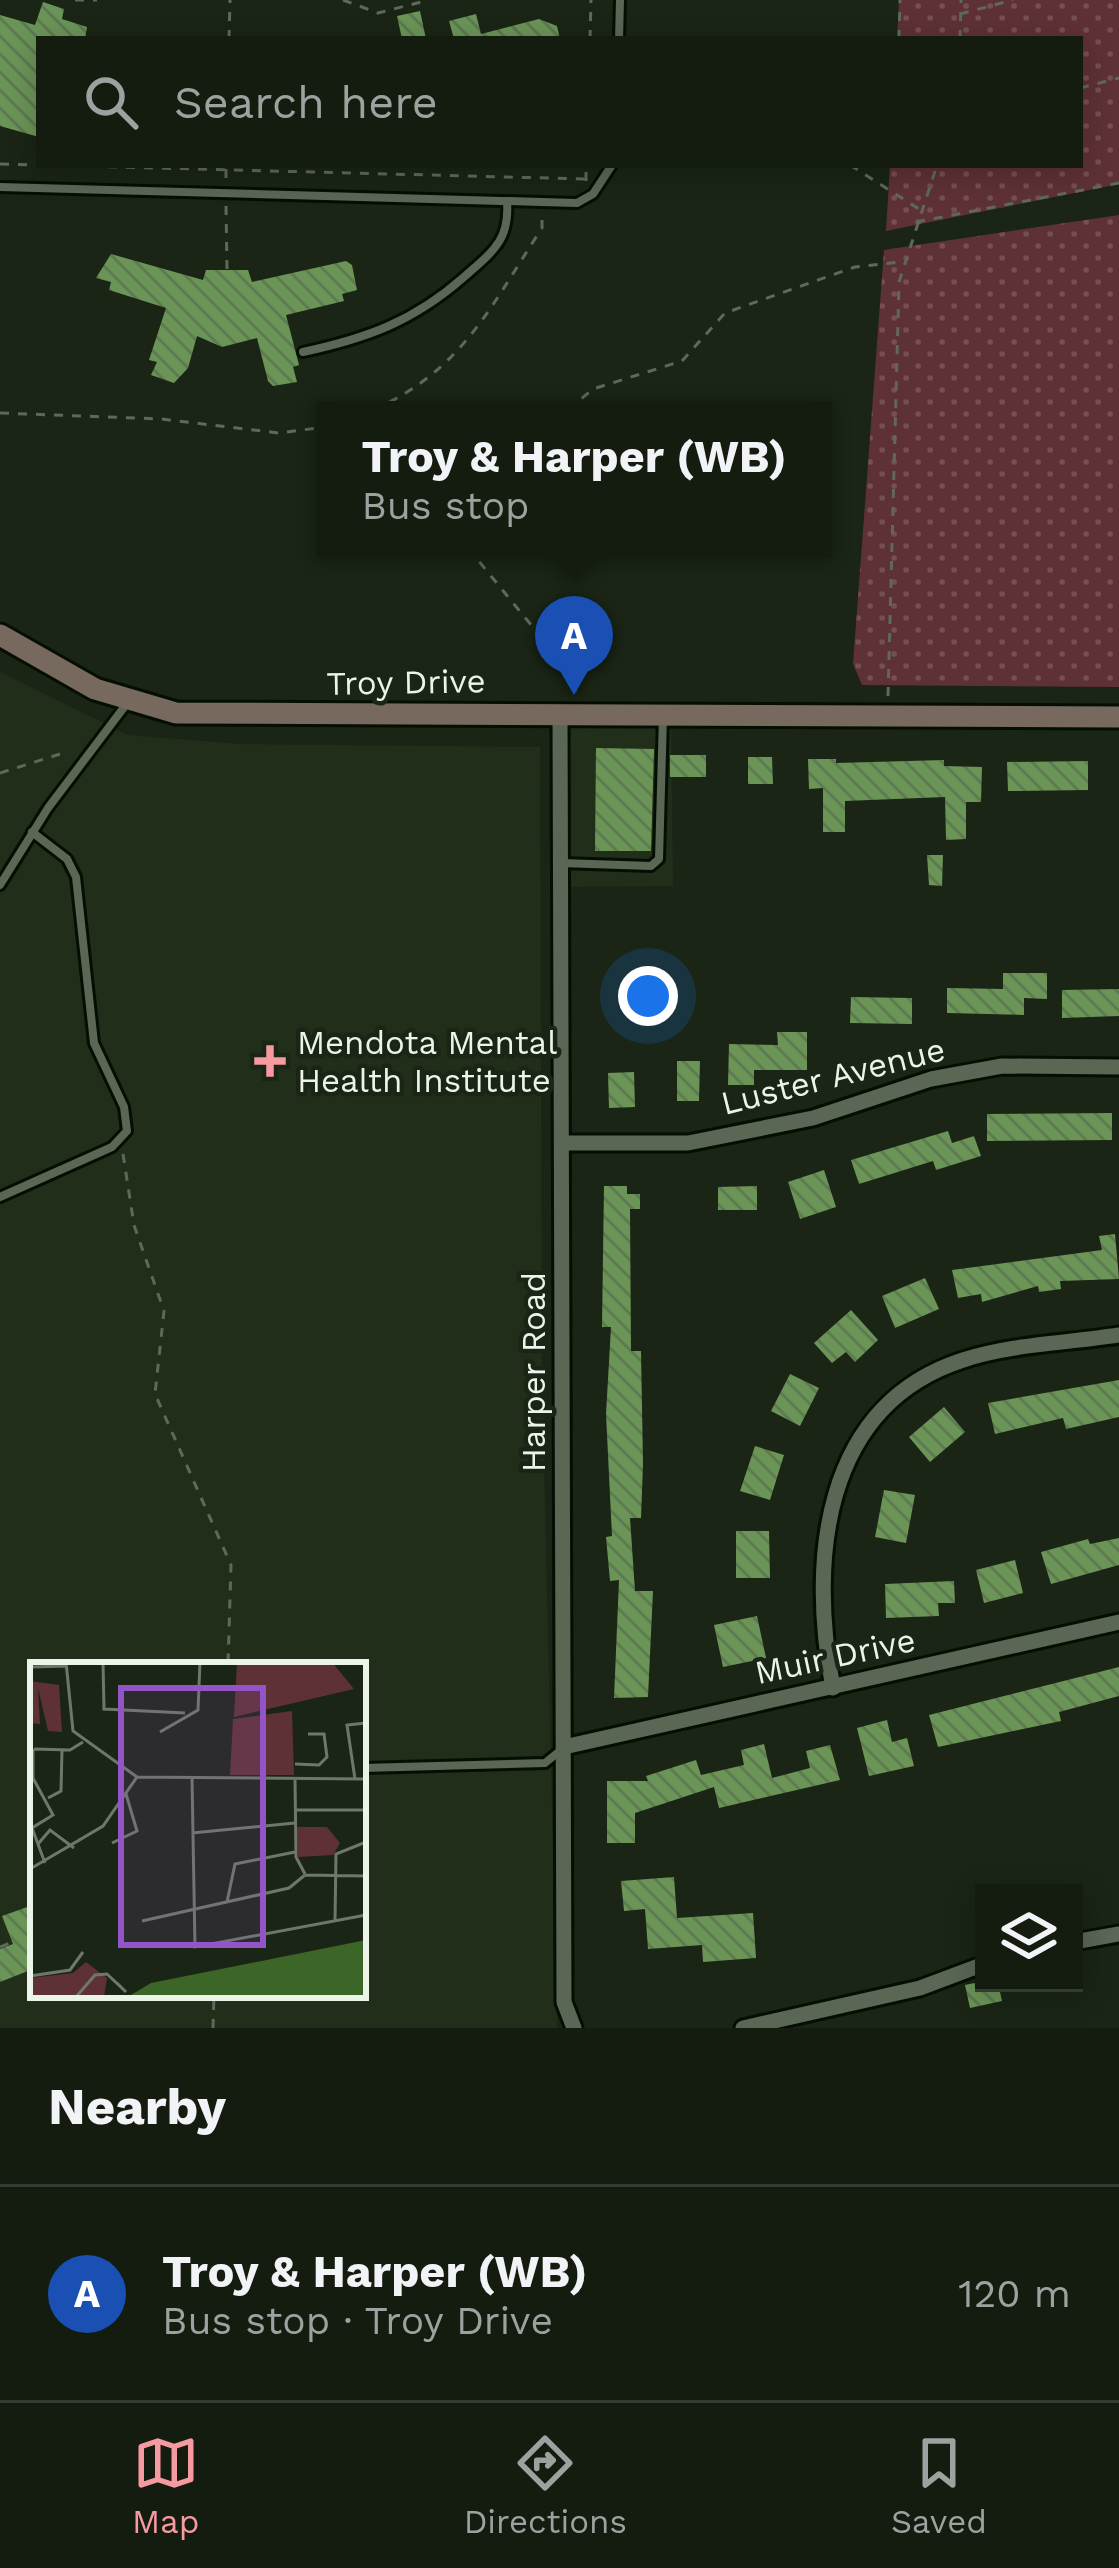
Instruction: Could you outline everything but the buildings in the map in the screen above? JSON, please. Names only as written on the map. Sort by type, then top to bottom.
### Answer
[{"type":"street","name":"Troy Drive","points":[[0,635],[61,674],[128,702],[176,713],[252,717],[1119,717]]},
{"type":"street","name":"Harper Road","points":[[560,714],[564,2002],[574,2028]]},
{"type":"street","name":"Luster Avenue","points":[[562,1143],[688,1143],[813,1118],[931,1079],[1002,1066],[1119,1067]]},
{"type":"street","points":[[832,1688],[824,1640],[826,1528],[842,1466],[875,1416],[929,1374],[967,1359],[1119,1335]]},
{"type":"street","name":"Muir Drive","points":[[564,1747],[1119,1622]]},
{"type":"street","points":[[1083,1940],[1119,1934]]},
{"type":"street","points":[[743,2028],[920,1988],[975,1967]]},
{"type":"lane","points":[[619,36],[620,0]]},
{"type":"lane","points":[[0,187],[578,203],[593,194],[610,168]]},
{"type":"lane","points":[[303,352],[376,334],[436,302],[500,245],[509,224],[507,201]]},
{"type":"lane","points":[[0,885],[32,832],[128,702]]},
{"type":"lane","points":[[560,863],[650,866],[659,859],[663,714]]},
{"type":"lane","points":[[0,1197],[122,1141],[127,1131],[124,1107],[94,1043],[76,877],[67,859],[32,832]]},
{"type":"lane","points":[[366,1768],[545,1762],[564,1747]]},
{"type":"path","points":[[75,0],[97,0]]},
{"type":"path","points":[[229,36],[230,0]]},
{"type":"path","points":[[343,0],[378,13],[429,0]]},
{"type":"path","points":[[590,36],[591,0]]},
{"type":"path","points":[[899,36],[900,0]]},
{"type":"path","points":[[959,36],[961,0]]},
{"type":"path","points":[[960,14],[1013,0]]},
{"type":"path","points":[[1083,87],[1119,78]]},
{"type":"path","points":[[0,164],[36,165]]},
{"type":"path","points":[[227,270],[226,168],[585,179],[586,168]]},
{"type":"path","points":[[855,168],[920,210]]},
{"type":"path","points":[[887,716],[903,261],[936,168]]},
{"type":"path","points":[[916,222],[1119,183]]},
{"type":"path","points":[[391,401],[429,382],[449,363],[542,228],[543,202]]},
{"type":"path","points":[[579,401],[593,389],[682,361],[725,313],[855,267],[903,261]]},
{"type":"path","points":[[0,413],[161,419],[279,433],[316,429]]},
{"type":"path","points":[[475,557],[560,659],[576,692]]},
{"type":"path","points":[[0,772],[60,754]]},
{"type":"path","points":[[122,1141],[134,1225],[164,1311],[155,1394],[231,1565],[228,1662]]},
{"type":"path","points":[[0,1947],[10,1943]]},
{"type":"path","points":[[213,2028],[214,1998]]},
{"type":"shaded area","points":[[899,0],[1119,0],[1119,184],[886,231],[890,168],[1083,168],[1083,36],[897,36]]},
{"type":"shaded area","points":[[1119,215],[1119,687],[862,685],[853,664],[884,250]]},
{"type":"shaded area","name":"Mendota Mental Health Institute","points":[[0,672],[128,735],[240,744],[540,747],[542,1375],[557,2028],[0,2028]]},
{"type":"shaded area","points":[[560,714],[671,715],[673,886],[560,887]]},
{"type":"place","name":"Troy & Harper (WB)","points":[[574,695]]},
{"type":"place","name":"Mendota Mental Health Institute","points":[[270,1061]]}]
